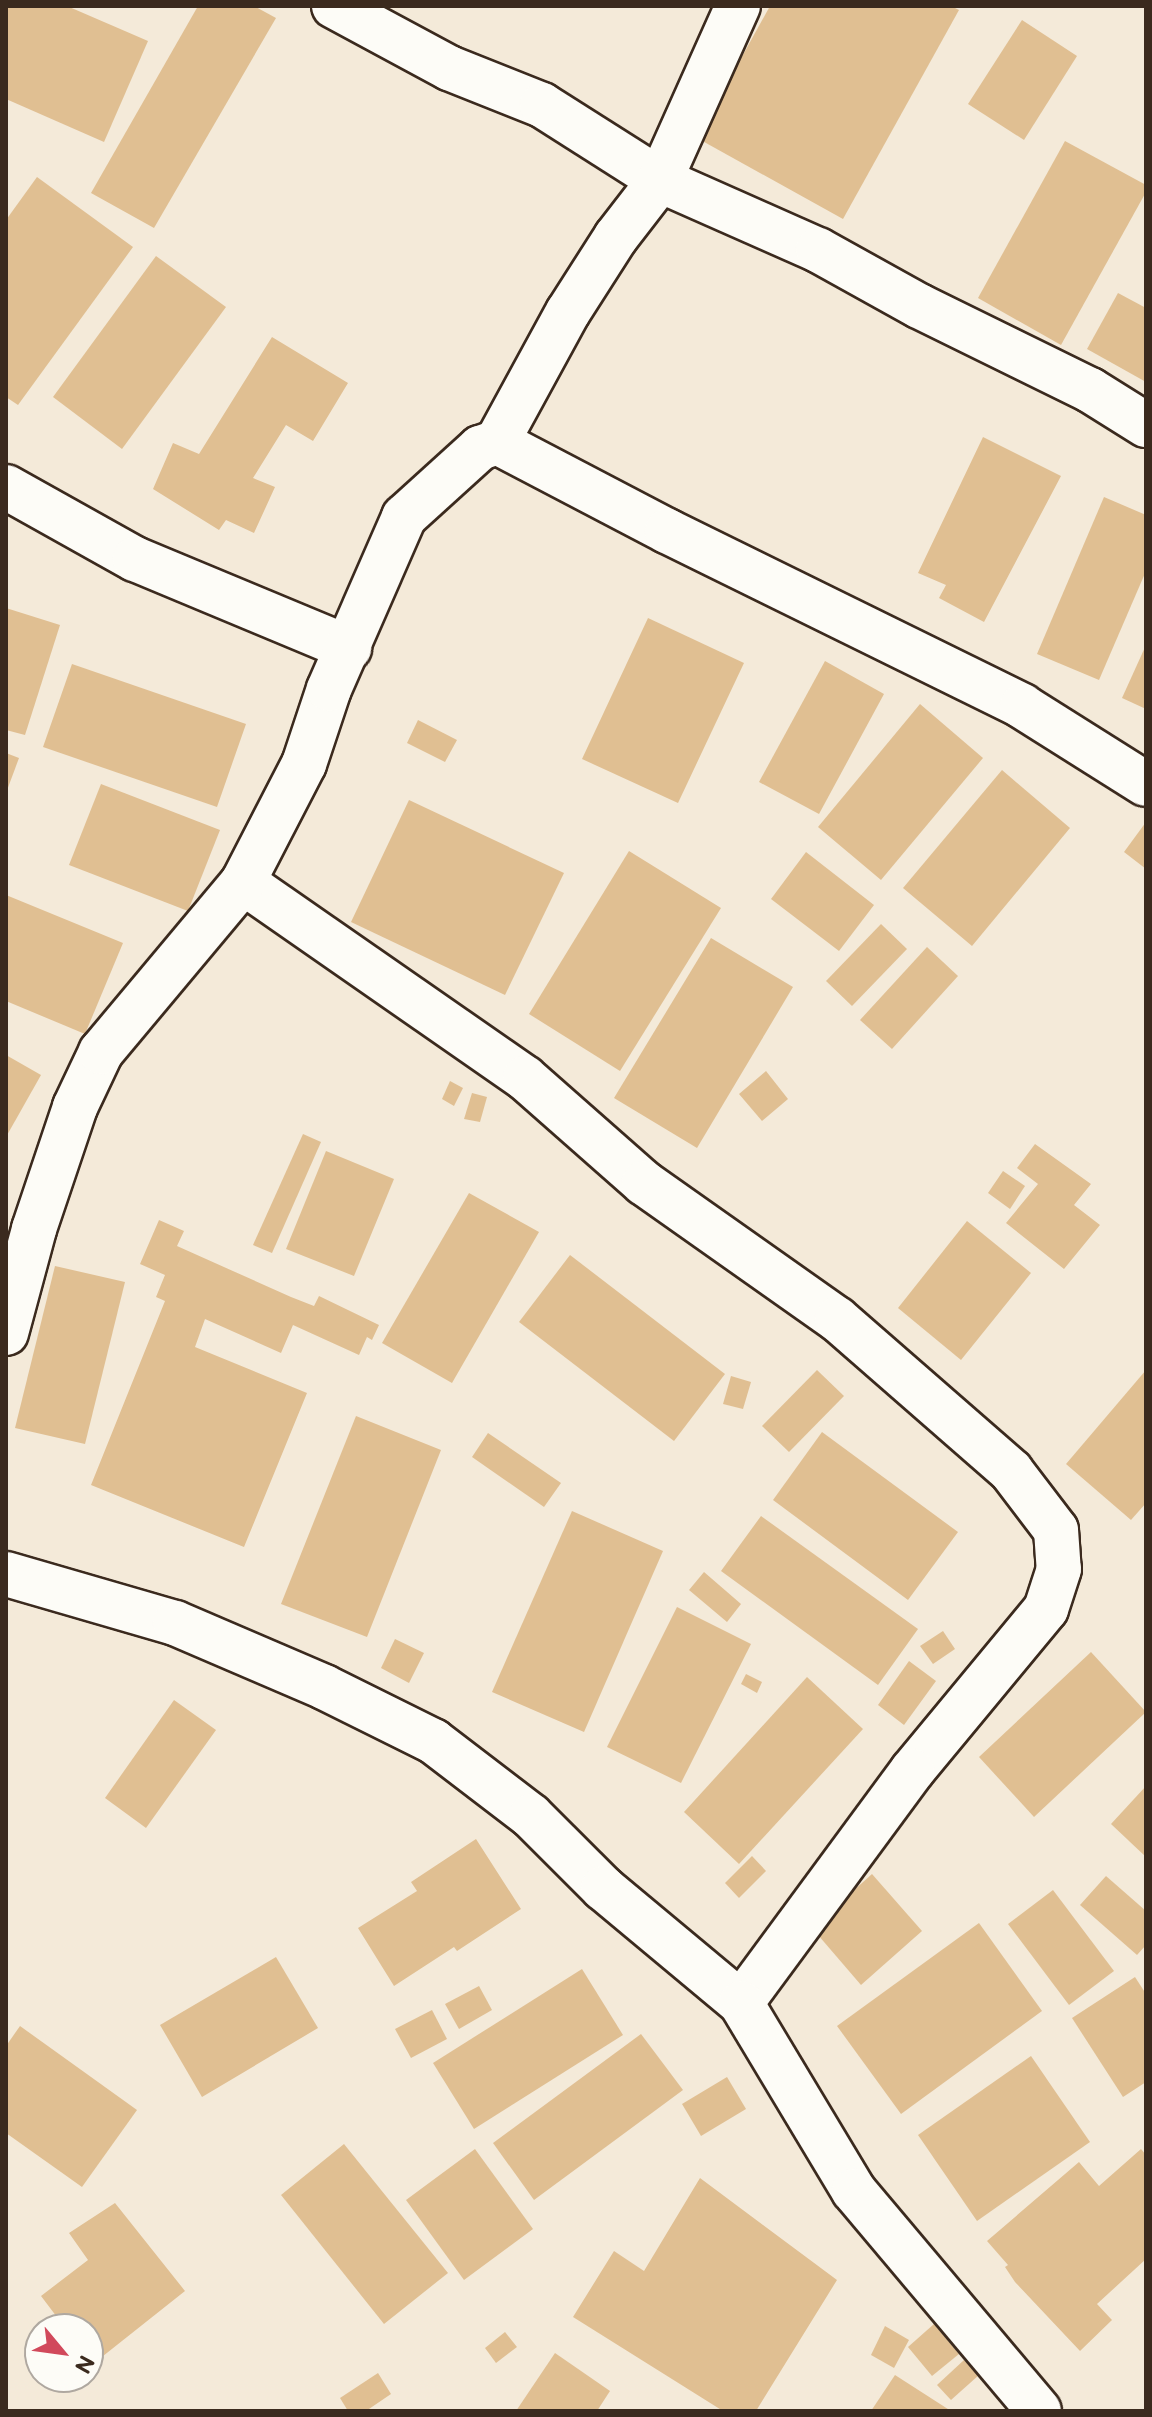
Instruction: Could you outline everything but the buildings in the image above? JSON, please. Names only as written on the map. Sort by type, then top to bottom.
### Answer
[{"type":"street","points":[[334,6],[449,68],[542,105],[660,180],[818,250],[919,306],[1090,390],[1146,425]]},
{"type":"street","points":[[6,1333],[34,1229],[75,1107],[101,1052],[243,882],[304,764],[329,689],[404,517],[480,448],[497,442],[568,312],[616,237],[660,180],[738,6]]},
{"type":"street","points":[[497,442],[1022,706],[1146,784]]},
{"type":"street","points":[[6,487],[135,559],[349,648]]},
{"type":"street","points":[[243,882],[525,1078],[644,1183],[837,1319],[1011,1471],[1056,1530],[1059,1569],[1046,1609],[912,1771],[741,2003]]},
{"type":"street","points":[[6,1574],[175,1623],[324,1687],[433,1741],[531,1816],[603,1888],[741,2003],[854,2191],[1039,2411]]}]
